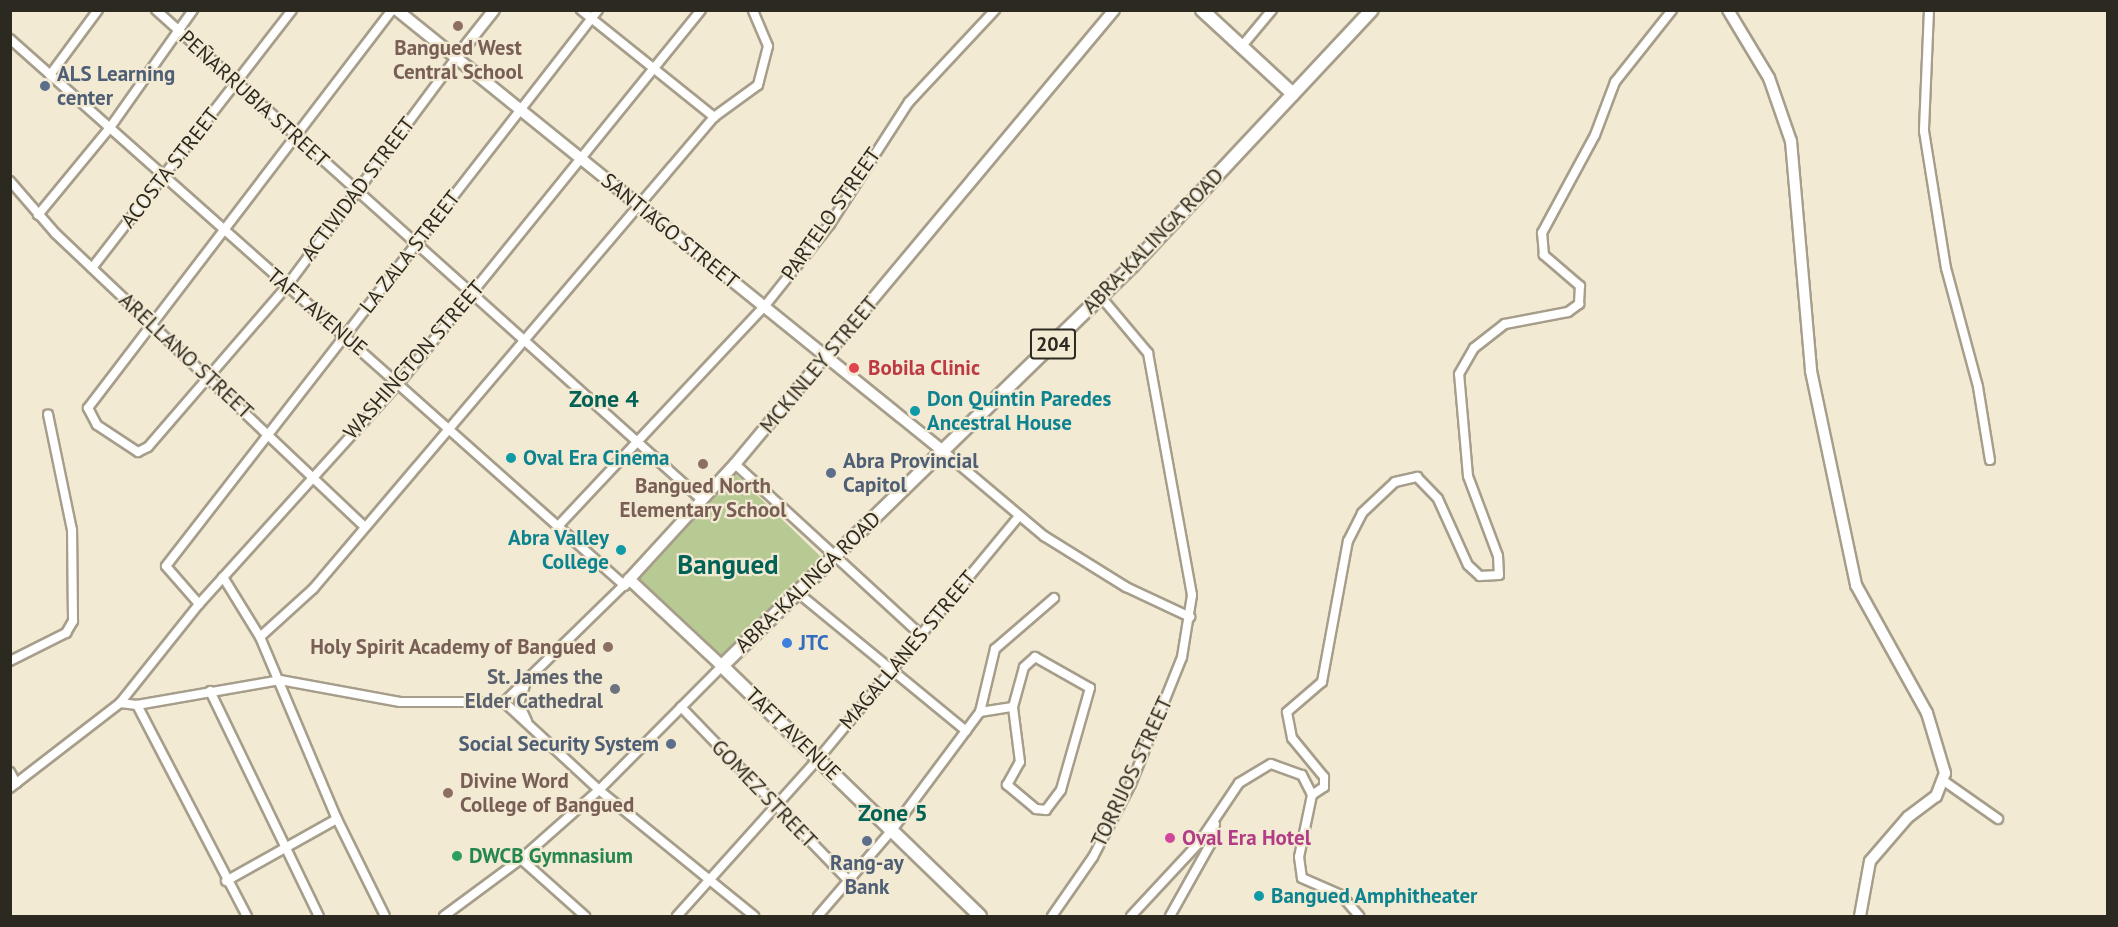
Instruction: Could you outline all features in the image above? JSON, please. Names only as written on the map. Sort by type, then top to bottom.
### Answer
[{"type":"main road","points":[[1202,10],[1293,94]]},
{"type":"main road","name":"ABRA-KALINGA ROAD","points":[[722,666],[1101,297],[1372,10]]},
{"type":"main road","name":"TAFT AVENUE","points":[[722,666],[980,916]]},
{"type":"street","points":[[50,75],[98,10]]},
{"type":"street","name":"PEÑARRUBIA STREET","points":[[156,10],[296,139],[474,291],[701,499]]},
{"type":"street","points":[[38,215],[109,129],[193,10]]},
{"type":"street","name":"ACOSTA STREET","points":[[92,268],[292,10]]},
{"type":"street","points":[[155,322],[392,10]]},
{"type":"street","name":"SANTIAGO STREET","points":[[397,10],[943,451]]},
{"type":"street","name":"ACTIVIDAD STREET","points":[[155,322],[87,412],[138,452],[148,447],[212,378],[286,287],[494,10]]},
{"type":"street","points":[[581,10],[714,117]]},
{"type":"street","name":"LA ZALA STREET","points":[[199,604],[166,566],[598,10]]},
{"type":"street","name":"WASHINGTON STREET","points":[[13,785],[120,703],[222,577],[399,383],[701,10]]},
{"type":"street","points":[[260,637],[313,589],[448,427],[714,117],[750,93],[765,71],[768,46],[753,10]]},
{"type":"street","name":"PARTELO STREET","points":[[560,524],[764,306],[830,224],[909,102],[995,10]]},
{"type":"street","name":"MCKINLEY STREET","points":[[504,702],[626,582],[735,464],[1114,10]]},
{"type":"street","points":[[1242,46],[1272,10]]},
{"type":"street","points":[[1312,795],[1324,787],[1324,777],[1292,738],[1287,712],[1322,682],[1348,541],[1362,513],[1395,482],[1417,477],[1438,499],[1468,565],[1480,576],[1499,575],[1498,556],[1468,476],[1459,374],[1474,348],[1505,324],[1568,312],[1579,304],[1580,286],[1544,255],[1542,233],[1595,135],[1615,82],[1672,10]]},
{"type":"street","points":[[1728,10],[1768,78],[1791,141],[1811,371],[1852,569],[1927,713],[1944,781],[1998,819]]},
{"type":"street","points":[[1929,10],[1924,131],[1946,268],[1978,387],[1990,460]]},
{"type":"street","name":"TAFT AVENUE","points":[[10,39],[223,232],[722,666]]},
{"type":"street","name":"ARELLANO STREET","points":[[10,181],[38,215],[92,268],[155,322],[269,434],[314,474],[365,527]]},
{"type":"street","name":"TORRIJOS STREET","points":[[1052,916],[1093,857],[1131,784],[1182,657],[1190,617],[1191,581],[1148,353],[1101,297]]},
{"type":"street","points":[[10,661],[66,633],[73,621],[72,530],[48,414]]},
{"type":"street","points":[[943,451],[1019,516],[1126,587],[1190,617]]},
{"type":"street","points":[[735,464],[837,555],[921,635]]},
{"type":"street","name":"MAGALLANES STREET","points":[[677,916],[819,758],[1019,516]]},
{"type":"street","points":[[222,577],[260,637],[337,819],[385,916]]},
{"type":"street","points":[[797,592],[966,731]]},
{"type":"street","points":[[818,916],[892,830],[980,712],[994,649],[1054,598]]},
{"type":"street","points":[[1035,657],[1090,688],[1061,790],[1047,810],[1036,809],[1007,785],[1020,762],[1013,707],[1024,667],[1035,657]]},
{"type":"street","points":[[444,916],[521,859],[599,790],[722,666]]},
{"type":"street","points":[[120,703],[137,705],[280,680],[400,702],[504,702],[599,790],[754,916]]},
{"type":"street","points":[[527,680],[519,704],[531,726]]},
{"type":"street","points":[[210,691],[319,916]]},
{"type":"street","points":[[137,705],[226,881],[247,916]]},
{"type":"street","name":"GOMEZ STREET","points":[[681,707],[774,806],[848,880]]},
{"type":"street","points":[[980,712],[1013,707]]},
{"type":"street","points":[[1131,916],[1166,884],[1239,783],[1271,764],[1302,775],[1312,795],[1299,857],[1302,878],[1341,895],[1359,916]]},
{"type":"street","points":[[10,772],[13,785]]},
{"type":"street","points":[[1860,916],[1870,861],[1908,816],[1936,796],[1944,781]]},
{"type":"street","points":[[1170,916],[1211,843],[1216,817]]},
{"type":"street","points":[[226,881],[337,819]]},
{"type":"street","points":[[521,859],[585,916]]},
{"type":"green space","points":[[731,470],[824,560],[725,662],[632,572]]},
{"type":"place","name":"Bangued West Central School","points":[[458,26]]},
{"type":"place","name":"ALS Learning center","points":[[45,86]]},
{"type":"place","name":"Bobila Clinic","points":[[854,368]]},
{"type":"place","name":"Don Quintin Paredes Ancestral House","points":[[915,411]]},
{"type":"place","name":"Oval Era Cinema","points":[[511,458]]},
{"type":"place","name":"Bangued North Elementary School","points":[[703,464]]},
{"type":"place","name":"Abra Provincial Capitol","points":[[831,473]]},
{"type":"place","name":"Abra Valley College","points":[[621,550]]},
{"type":"place","name":"JTC","points":[[787,643]]},
{"type":"place","name":"Holy Spirit Academy of Bangued","points":[[608,647]]},
{"type":"place","name":"St. James the Elder Cathedral","points":[[615,689]]},
{"type":"place","name":"Social Security System","points":[[671,744]]},
{"type":"place","name":"Divine Word College of Bangued","points":[[448,793]]},
{"type":"place","name":"Oval Era Hotel","points":[[1170,838]]},
{"type":"place","name":"Rang-ay Bank","points":[[867,841]]},
{"type":"place","name":"DWCB Gymnasium","points":[[457,856]]},
{"type":"place","name":"Bangued Amphitheater","points":[[1259,896]]},
{"type":"district","name":"Zone 4","points":[[604,399]]},
{"type":"district","name":"Bangued","points":[[728,565]]},
{"type":"district","name":"Zone 5","points":[[893,813]]}]
